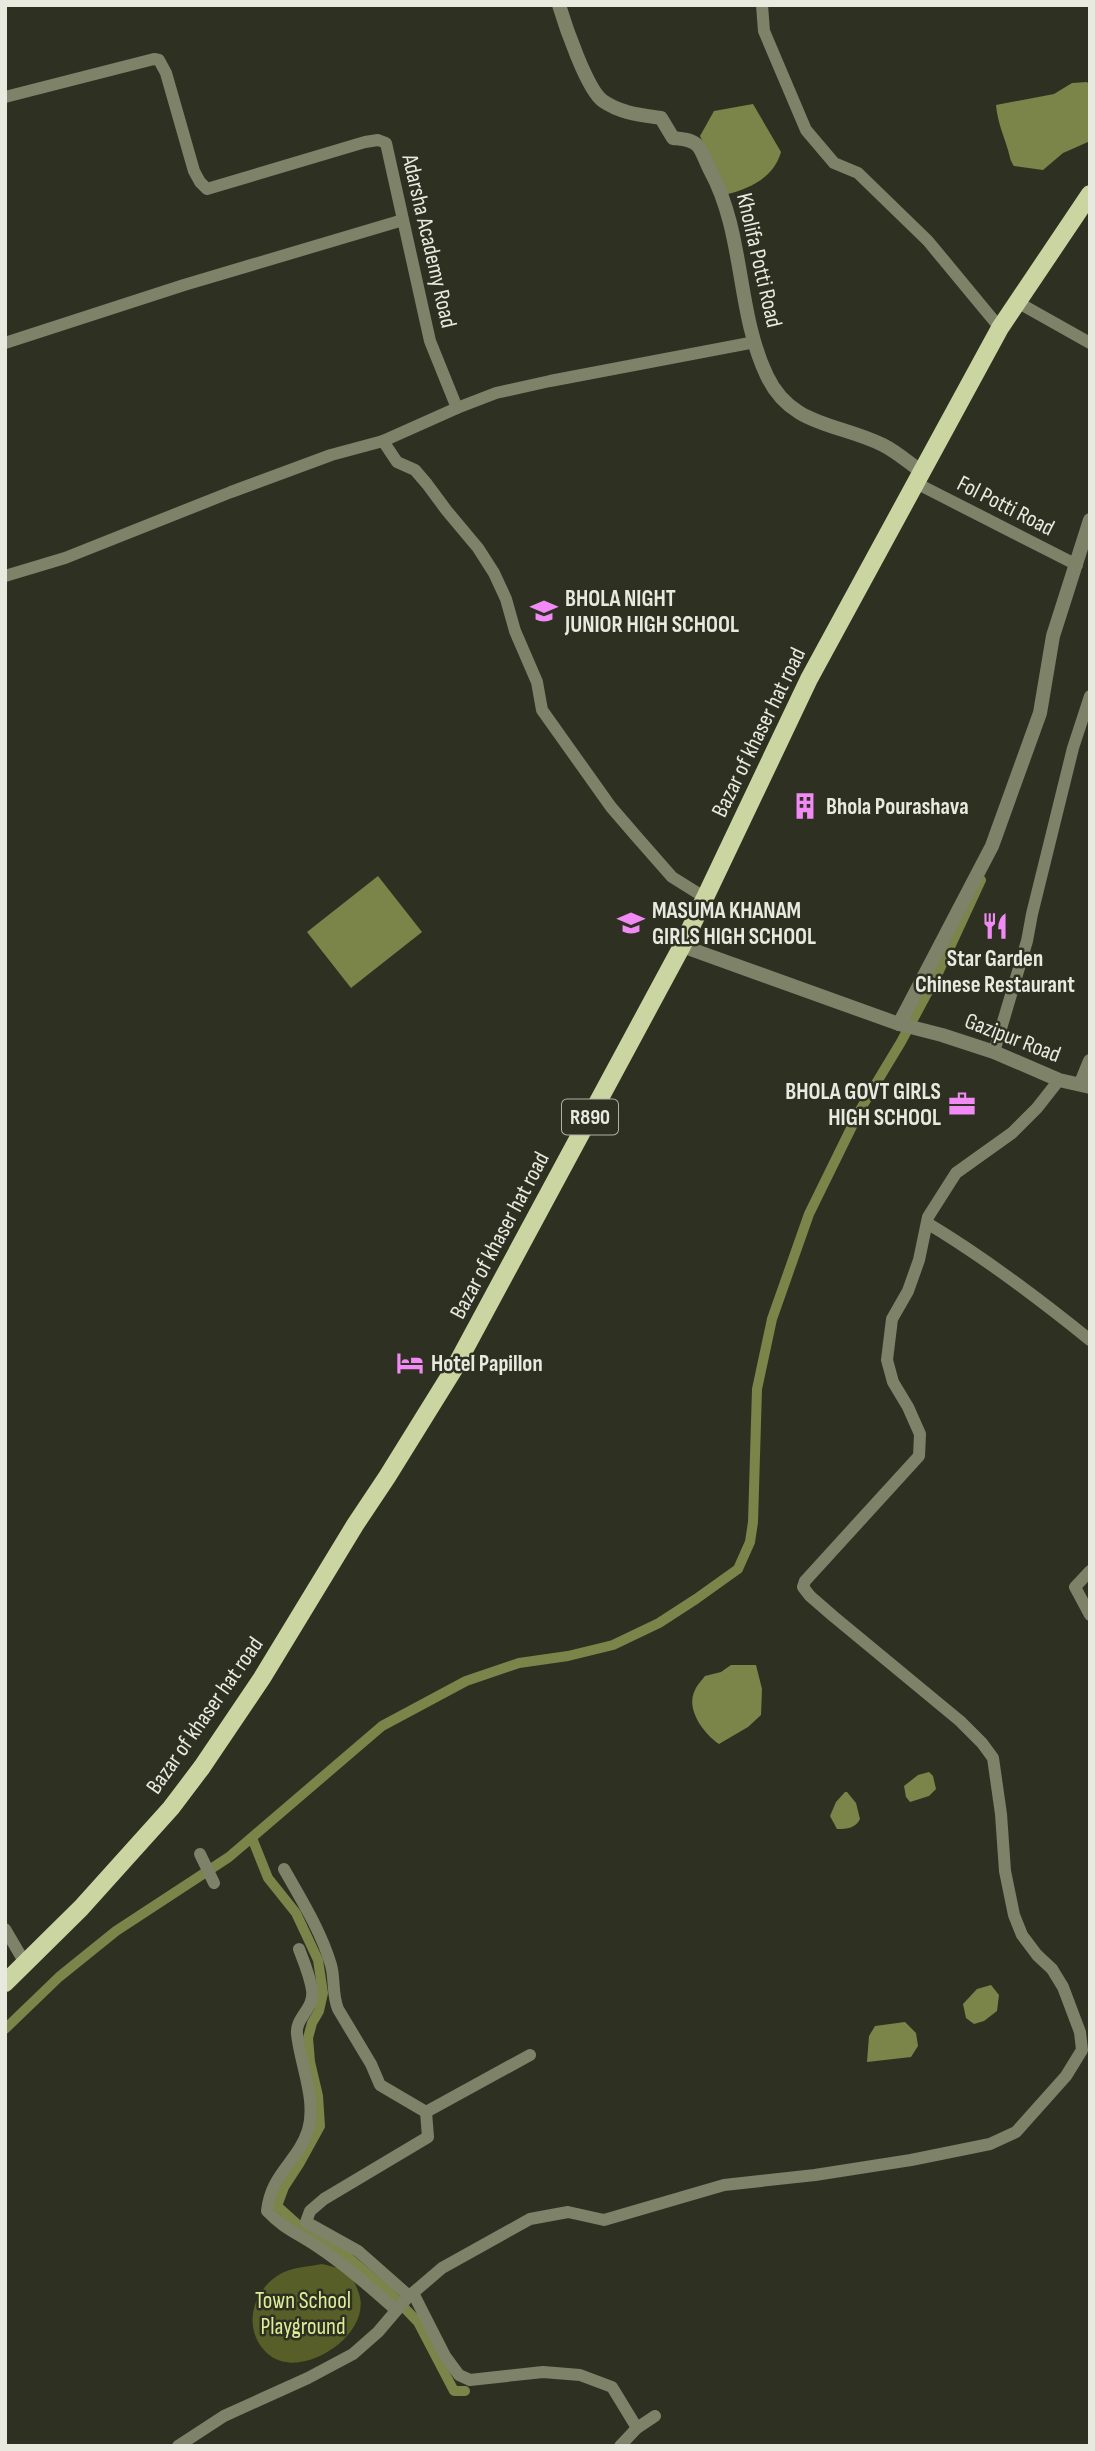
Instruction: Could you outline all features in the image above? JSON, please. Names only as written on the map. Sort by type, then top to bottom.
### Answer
[{"type":"main road","name":"Bazar of khaser hat road","points":[[5,1983],[81,1908],[171,1808],[202,1767],[262,1678],[454,1369],[682,946],[809,679],[1000,328],[1090,194]]},
{"type":"street","name":"Kholifa Potti Road","points":[[559,5],[580,62],[599,99],[632,113],[661,118],[673,138],[685,139],[698,145],[719,185],[730,222],[755,342],[767,377],[777,391],[809,420],[884,445],[919,478]]},
{"type":"street","points":[[762,5],[764,31],[806,130],[834,163],[858,173],[928,241],[1000,328]]},
{"type":"street","name":"Adarsha Academy Road","points":[[5,97],[157,59],[161,61],[166,73],[194,171],[207,189],[378,139],[386,144],[430,341],[457,408]]},
{"type":"street","points":[[5,343],[184,285],[403,220]]},
{"type":"street","points":[[1017,302],[1090,343]]},
{"type":"street","points":[[5,576],[65,558],[331,455],[383,441],[457,408],[515,388],[755,342]]},
{"type":"street","points":[[383,441],[397,462],[415,470],[427,484],[478,548],[494,573],[537,682],[542,710],[611,807],[672,877],[704,898]]},
{"type":"street","name":"Fol Potti Road","points":[[919,478],[1077,565]]},
{"type":"street","points":[[899,1024],[992,846],[1040,713],[1053,636],[1090,520]]},
{"type":"street","points":[[994,1052],[1027,940],[1051,837],[1090,696]]},
{"type":"street","name":"Gazipur Road","points":[[682,946],[899,1024],[994,1052],[1059,1080],[1085,1085]]},
{"type":"street","points":[[1085,1085],[1090,1061]]},
{"type":"street","points":[[178,2446],[224,2416],[308,2378],[353,2354],[378,2332],[410,2296],[442,2268],[530,2219],[568,2212],[604,2220],[723,2185],[911,2160],[990,2144],[1016,2132],[1066,2076],[1082,2050],[1080,2032],[1063,1987],[1052,1969],[1022,1935],[1014,1915],[1005,1871],[993,1758],[960,1721],[825,1610],[803,1587],[805,1581],[919,1456],[920,1434],[893,1382],[887,1360],[892,1319],[908,1291],[919,1260],[927,1223],[946,1186],[956,1173],[1012,1133],[1037,1108],[1059,1080]]},
{"type":"street","points":[[927,1223],[974,1253],[1090,1340]]},
{"type":"street","points":[[1090,1572],[1075,1587],[1090,1615]]},
{"type":"street","points":[[200,1854],[214,1883]]},
{"type":"street","points":[[284,1869],[317,1931],[330,1963],[338,2009],[371,2064],[380,2085],[426,2112]]},
{"type":"street","points":[[5,1928],[25,1963]]},
{"type":"street","points":[[299,1949],[313,1992],[312,2004],[296,2032],[308,2091],[309,2128],[269,2194],[267,2211],[280,2225],[314,2244],[349,2270],[395,2311]]},
{"type":"street","points":[[426,2112],[530,2055]]},
{"type":"street","points":[[426,2112],[428,2137],[324,2199],[310,2211],[306,2222],[358,2251],[410,2296],[459,2375],[470,2380],[543,2372],[580,2375],[612,2387],[637,2428]]},
{"type":"street","points":[[620,2446],[637,2428],[655,2416]]},
{"type":"green space","name":"Town School Playground","points":[[322,2264],[343,2270],[354,2282],[361,2307],[356,2323],[346,2337],[316,2358],[299,2362],[282,2361],[268,2354],[255,2335],[253,2324],[253,2314],[261,2293],[282,2273]]},
{"type":"shaded area","points":[[1087,82],[1090,86],[1088,142],[1063,153],[1043,170],[1014,166],[996,105],[1054,94],[1072,83]]},
{"type":"shaded area","points":[[753,104],[781,152],[778,161],[767,175],[728,194],[700,136],[714,111]]},
{"type":"shaded area","points":[[378,876],[422,932],[351,988],[307,932]]},
{"type":"shaded area","points":[[731,1665],[756,1665],[762,1689],[761,1715],[748,1727],[719,1744],[708,1734],[694,1713],[693,1697],[705,1676],[721,1672]]},
{"type":"shaded area","points":[[929,1772],[933,1776],[936,1789],[929,1796],[910,1802],[904,1786],[918,1775]]},
{"type":"shaded area","points":[[845,1792],[856,1803],[860,1819],[851,1827],[837,1829],[830,1816],[836,1802]]},
{"type":"shaded area","points":[[991,1985],[999,1995],[997,2011],[984,2021],[974,2024],[966,2018],[963,2004],[977,1989]]},
{"type":"shaded area","points":[[905,2022],[916,2033],[918,2046],[911,2057],[867,2062],[869,2036],[875,2026]]},
{"type":"waterway","points":[[5,2029],[59,1977],[116,1931],[229,1857],[382,1726],[466,1681],[519,1663],[568,1656],[613,1645],[659,1623],[738,1569],[750,1542],[753,1522],[757,1389],[772,1319],[809,1214],[860,1110],[939,971],[981,880]]},
{"type":"waterway","points":[[252,1838],[268,1878],[296,1913],[318,1960],[323,1993],[308,2038],[320,2126],[284,2187],[277,2206],[297,2224],[337,2248],[389,2292],[418,2322],[454,2391],[465,2391]]},
{"type":"place","name":"BHOLA NIGHT JUNIOR HIGH SCHOOL","points":[[544,611]]},
{"type":"place","name":"Bhola Pourashava","points":[[805,806]]},
{"type":"place","name":"MASUMA KHANAM GIRLS HIGH SCHOOL","points":[[631,923]]},
{"type":"place","name":"Star Garden Chinese Restaurant","points":[[995,926]]},
{"type":"place","name":"BHOLA GOVT GIRLS HIGH SCHOOL","points":[[962,1104]]},
{"type":"place","name":"Hotel Papillon","points":[[410,1363]]}]
